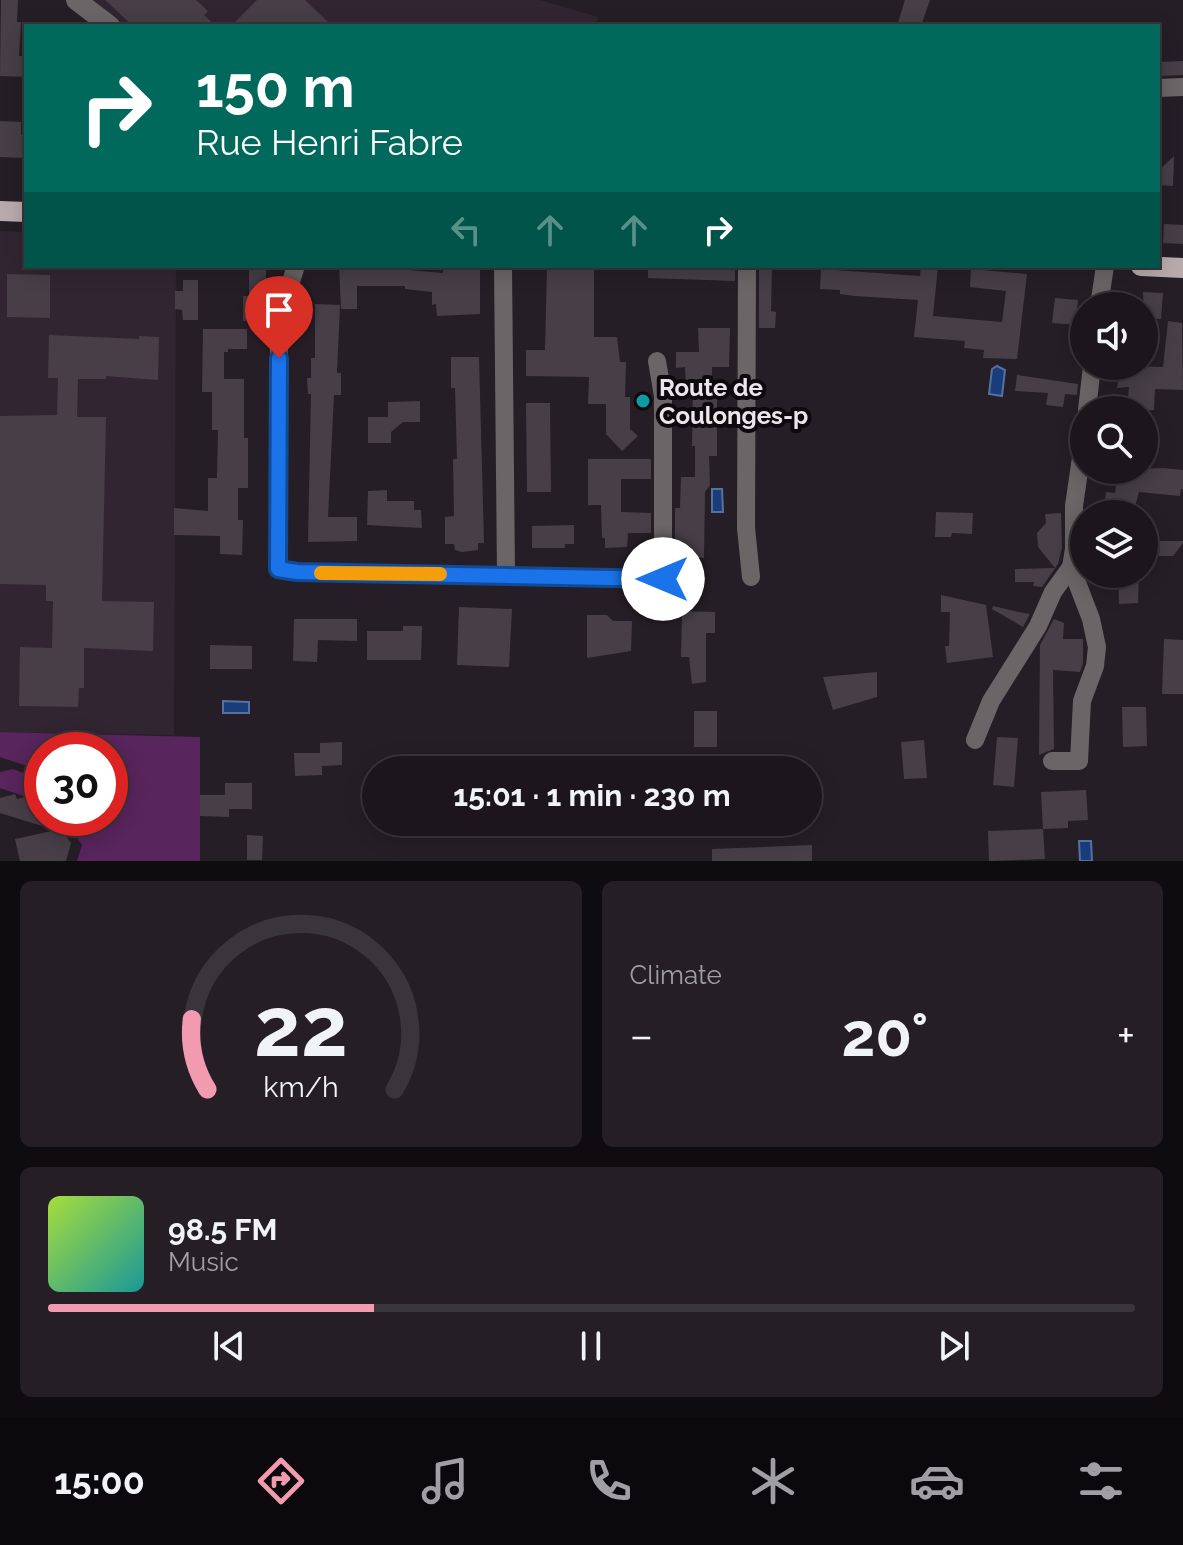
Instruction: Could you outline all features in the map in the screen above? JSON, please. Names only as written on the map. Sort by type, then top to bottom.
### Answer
[{"type":"main road","points":[[0,211],[24,212]]},
{"type":"main road","points":[[1160,267],[1183,268]]},
{"type":"street","points":[[76,0],[107,24]]},
{"type":"street","points":[[1160,88],[1183,87]]},
{"type":"street","points":[[295,268],[280,315],[279,328],[278,569],[297,572],[696,580]]},
{"type":"street","points":[[503,268],[506,576]]},
{"type":"street","points":[[747,268],[746,528],[751,577]]},
{"type":"street","points":[[1101,292],[1105,268]]},
{"type":"street","points":[[657,361],[663,396],[663,579]]},
{"type":"street","points":[[975,740],[991,701],[1038,626],[1053,592],[1070,568]]},
{"type":"street","points":[[1052,761],[1079,761],[1082,701],[1095,666],[1097,647],[1079,588]]},
{"type":"shaded area","points":[[85,0],[540,0],[598,17],[596,24],[116,24]]},
{"type":"shaded area","points":[[0,231],[24,232],[24,268],[176,268],[174,735],[0,732]]},
{"type":"shaded area","points":[[0,732],[24,733],[24,765],[0,757]]},
{"type":"shaded area","points":[[128,735],[200,737],[200,861],[77,861],[82,845],[76,836],[128,836]]},
{"type":"shaded area","points":[[13,769],[24,773],[24,796],[0,788],[0,772]]},
{"type":"water","points":[[997,366],[1005,370],[1002,396],[989,394],[992,369]]},
{"type":"water","points":[[712,489],[722,489],[723,512],[712,512]]},
{"type":"water","points":[[223,701],[249,702],[249,713],[223,713]]},
{"type":"water","points":[[1079,841],[1091,841],[1092,861],[1080,861]]},
{"type":"building","points":[[1,0],[18,0],[17,22],[21,22],[19,56],[24,56],[24,77],[0,76]]},
{"type":"building","points":[[105,0],[196,0],[208,11],[204,15],[214,24],[131,24]]},
{"type":"building","points":[[257,0],[305,0],[330,24],[233,24]]},
{"type":"building","points":[[905,0],[930,0],[922,24],[898,24]]},
{"type":"building","points":[[1183,61],[1183,75],[1160,76],[1160,62]]},
{"type":"building","points":[[0,121],[21,122],[24,158],[0,157]]},
{"type":"building","points":[[1174,156],[1173,186],[1160,185],[1160,169]]},
{"type":"building","points":[[1164,224],[1183,225],[1183,244],[1163,243]]},
{"type":"building","points":[[249,268],[266,268],[266,321],[243,321],[243,296],[249,296]]},
{"type":"building","points":[[339,268],[443,273],[443,268],[480,268],[480,314],[437,316],[436,304],[432,305],[432,292],[405,289],[405,286],[357,286],[357,309],[341,309]]},
{"type":"building","points":[[547,268],[594,268],[594,337],[617,337],[620,362],[626,362],[625,397],[630,397],[630,429],[638,436],[622,451],[606,434],[606,404],[588,404],[589,377],[526,376],[526,350],[545,350]]},
{"type":"building","points":[[648,268],[735,268],[735,281],[648,278]]},
{"type":"building","points":[[759,268],[772,268],[771,311],[776,312],[775,328],[759,328]]},
{"type":"building","points":[[921,268],[938,268],[933,316],[1002,322],[1006,291],[970,287],[971,269],[1027,274],[1017,359],[983,358],[984,350],[964,348],[965,341],[914,337],[918,300],[855,296],[840,294],[840,290],[820,289],[821,269],[920,276]]},
{"type":"building","points":[[7,274],[50,275],[50,318],[7,317]]},
{"type":"building","points":[[183,280],[198,280],[198,320],[183,320],[182,310],[175,309],[175,291],[183,291]]},
{"type":"building","points":[[1158,293],[1163,293],[1161,319],[1158,319]]},
{"type":"building","points":[[1055,298],[1070,299],[1070,324],[1052,323]]},
{"type":"building","points":[[315,304],[340,305],[337,373],[341,373],[341,395],[334,395],[328,517],[357,517],[357,541],[308,542],[311,394],[308,394],[307,378],[311,378],[311,358],[315,358]]},
{"type":"building","points":[[1168,321],[1182,323],[1183,390],[1155,389],[1155,396],[1128,396],[1129,387],[1117,388],[1118,380],[1158,380],[1158,367],[1163,367]]},
{"type":"building","points":[[698,328],[730,328],[729,367],[712,367],[712,398],[717,398],[717,456],[709,456],[710,485],[705,492],[704,558],[683,557],[683,547],[675,547],[675,508],[680,508],[681,477],[695,477],[693,386],[686,386],[685,367],[676,368],[676,352],[699,352]]},
{"type":"building","points":[[203,329],[247,329],[247,349],[228,349],[224,352],[224,379],[244,379],[248,488],[238,488],[238,520],[243,520],[242,555],[220,554],[220,536],[174,535],[174,508],[208,511],[208,478],[217,478],[218,430],[212,430],[212,392],[202,392]]},
{"type":"building","points":[[49,335],[159,337],[158,380],[106,376],[106,379],[78,379],[77,417],[106,417],[102,601],[154,602],[153,651],[84,648],[84,688],[79,688],[78,707],[19,706],[20,647],[52,648],[53,601],[46,601],[46,585],[0,584],[0,416],[57,415],[58,378],[48,378]]},
{"type":"building","points":[[451,357],[479,357],[484,543],[478,543],[478,550],[462,552],[455,550],[454,544],[445,544],[445,517],[454,516],[453,459],[457,459]]},
{"type":"building","points":[[1017,375],[1078,384],[1077,395],[1065,394],[1063,407],[1046,405],[1048,393],[1015,391]]},
{"type":"building","points":[[420,401],[420,422],[403,422],[391,432],[391,443],[368,443],[368,417],[388,417],[388,402]]},
{"type":"building","points":[[526,403],[550,403],[551,492],[527,492]]},
{"type":"building","points":[[588,459],[651,459],[651,479],[621,479],[621,512],[651,513],[651,533],[628,533],[627,547],[605,548],[601,505],[588,505]]},
{"type":"building","points":[[1158,468],[1183,470],[1180,496],[1139,492],[1137,500],[1105,500],[1106,492],[1115,493],[1116,484],[1158,484]]},
{"type":"building","points":[[387,490],[387,501],[414,501],[414,510],[421,510],[422,528],[367,525],[368,491]]},
{"type":"building","points":[[936,512],[973,513],[972,534],[952,533],[951,537],[935,537]]},
{"type":"building","points":[[1061,513],[1062,548],[1058,564],[1042,587],[1033,586],[1034,582],[1015,582],[1015,569],[1055,568],[1038,547],[1037,533],[1046,523],[1045,514]]},
{"type":"building","points":[[574,525],[574,544],[565,544],[565,548],[532,548],[532,526]]},
{"type":"building","points":[[1160,541],[1183,543],[1173,556],[1159,556]]},
{"type":"building","points":[[1118,588],[1139,588],[1138,603],[1119,604]]},
{"type":"building","points":[[941,595],[986,605],[993,657],[947,663],[945,646],[949,646],[950,612],[941,612]]},
{"type":"building","points":[[993,606],[1030,614],[1023,627],[992,609]]},
{"type":"building","points":[[459,607],[512,609],[509,667],[457,665]]},
{"type":"building","points":[[682,611],[715,612],[715,633],[706,633],[706,682],[692,684],[689,657],[681,657]]},
{"type":"building","points":[[587,615],[607,615],[613,621],[632,621],[631,651],[587,658]]},
{"type":"building","points":[[294,619],[357,619],[357,641],[318,640],[317,662],[293,661]]},
{"type":"building","points":[[1054,619],[1064,623],[1063,639],[1083,639],[1083,663],[1080,672],[1053,670],[1054,749],[1039,755],[1040,645]]},
{"type":"building","points":[[403,626],[422,626],[421,660],[367,660],[367,631],[403,631]]},
{"type":"building","points":[[1164,639],[1183,640],[1183,694],[1162,694]]},
{"type":"building","points":[[210,645],[252,646],[252,669],[210,669]]},
{"type":"building","points":[[877,672],[877,697],[833,710],[823,677]]},
{"type":"building","points":[[1122,707],[1146,707],[1147,746],[1123,747]]},
{"type":"building","points":[[694,711],[717,711],[717,747],[694,747]]},
{"type":"building","points":[[997,737],[1018,738],[1014,787],[993,785]]},
{"type":"building","points":[[924,740],[927,778],[904,779],[901,742]]},
{"type":"building","points":[[342,742],[342,765],[322,766],[322,775],[295,776],[294,753],[320,753],[320,743]]},
{"type":"building","points":[[225,783],[252,783],[252,809],[229,809],[229,817],[200,816],[200,795],[225,795]]},
{"type":"building","points":[[1086,790],[1088,820],[1068,821],[1068,828],[1043,829],[1041,792]]},
{"type":"building","points":[[15,794],[17,799],[24,797],[24,820],[0,813],[0,798]]},
{"type":"building","points":[[1043,829],[1045,859],[989,861],[988,831]]},
{"type":"building","points":[[247,835],[263,836],[262,860],[247,860]]},
{"type":"building","points":[[66,836],[71,843],[66,861],[20,861],[15,839]]},
{"type":"building","points":[[812,845],[812,861],[712,861],[712,849]]},
{"type":"slow traffic","points":[[321,573],[440,574]]},
{"type":"place","name":"Route de Coulonges-p","points":[[643,401]]},
{"type":"route","points":[[279,358],[278,569],[371,574],[663,579]]}]
